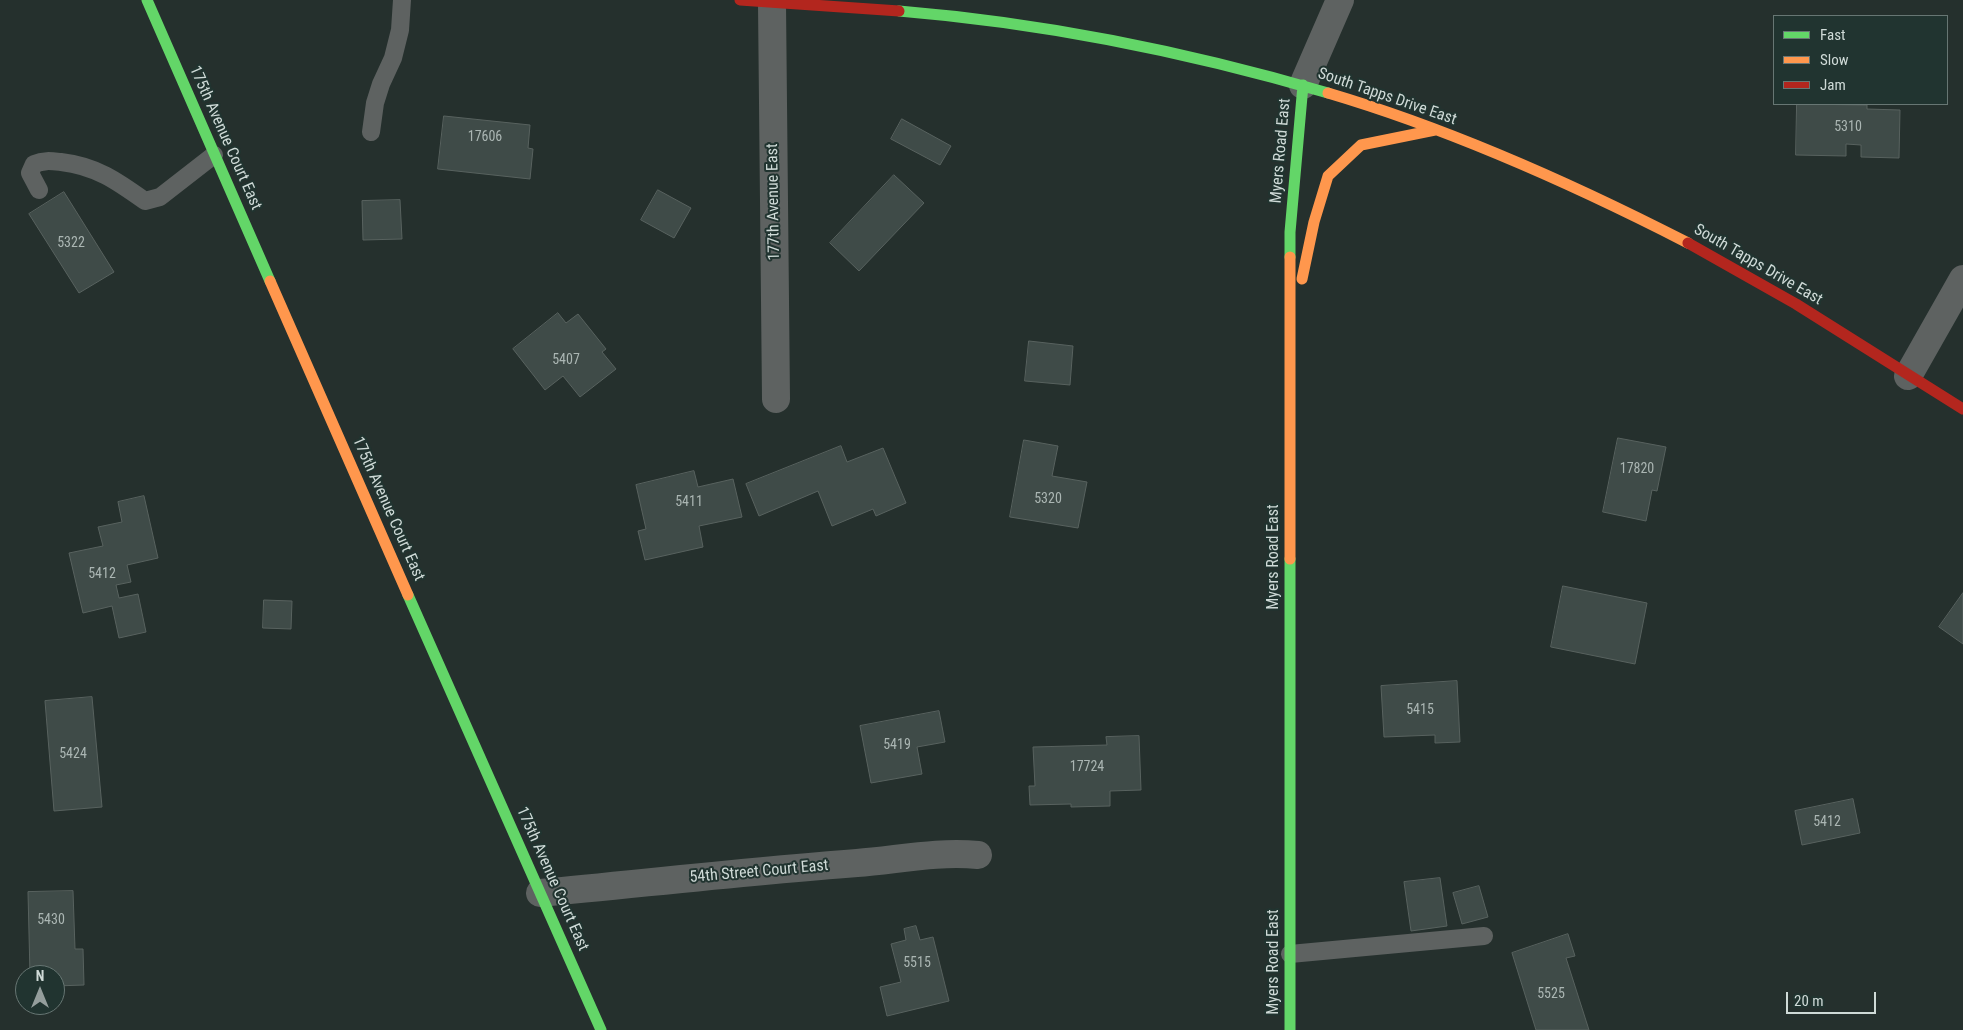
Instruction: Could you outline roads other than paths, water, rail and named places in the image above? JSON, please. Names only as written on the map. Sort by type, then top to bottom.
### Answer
[{"type":"street","name":"175th Avenue Court East","points":[[147,0],[601,1030]]},
{"type":"street","name":"South Tapps Drive East","points":[[740,0],[772,4],[943,14],[1029,25],[1113,40],[1198,57],[1303,86],[1436,130],[1541,172],[1618,207],[1693,245],[1839,330],[1908,376],[1963,409]]},
{"type":"street","points":[[1303,86],[1340,0]]},
{"type":"street","name":"177th Avenue East","points":[[772,4],[776,399]]},
{"type":"street","name":"Myers Road East","points":[[1290,1030],[1290,232],[1303,86]]},
{"type":"street","points":[[1290,319],[1304,273],[1314,222],[1328,176],[1361,145],[1436,130]]},
{"type":"street","points":[[1908,376],[1963,279]]},
{"type":"street","name":"54th Street Court East","points":[[540,893],[924,856],[978,855]]},
{"type":"lane","points":[[371,132],[375,103],[393,58],[400,30],[402,0]]},
{"type":"lane","points":[[39,190],[30,173],[34,164],[43,160],[72,163],[99,171],[145,201],[160,197],[214,155]]},
{"type":"lane","points":[[1290,954],[1484,936]]}]
